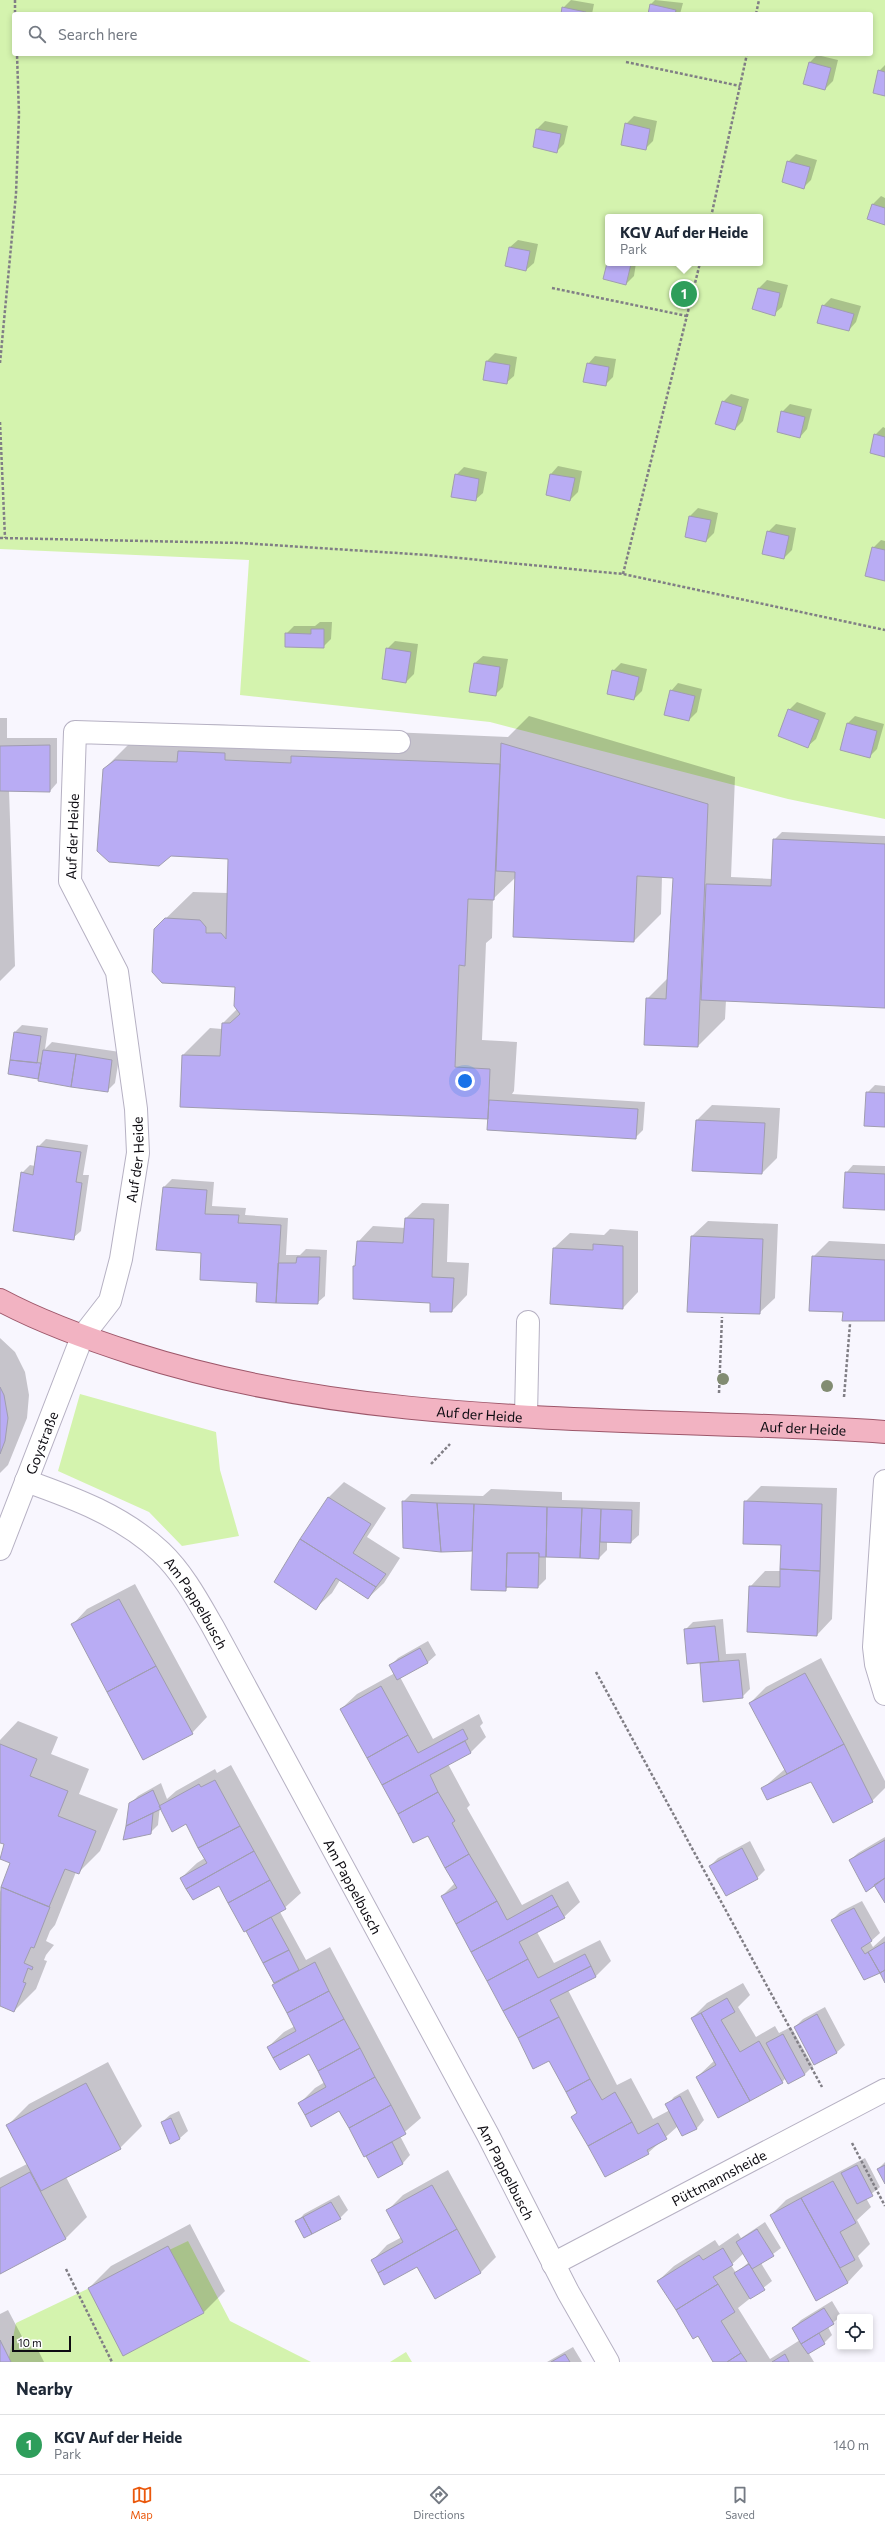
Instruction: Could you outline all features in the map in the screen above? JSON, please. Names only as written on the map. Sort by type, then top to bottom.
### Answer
[{"type":"main road","name":"Auf der Heide","points":[[0,1300],[22,1312],[82,1337],[172,1366],[335,1400],[526,1416],[718,1423],[885,1432]]},
{"type":"street","name":"Auf der Heide","points":[[82,1337],[110,1301],[121,1259],[138,1153],[136,1109],[117,972],[70,881],[75,732],[399,742]]},
{"type":"street","points":[[526,1416],[528,1322]]},
{"type":"street","name":"Goystraße","points":[[0,1549],[82,1337]]},
{"type":"street","name":"Am Pappelbusch","points":[[26,1481],[88,1503],[124,1524],[161,1552],[187,1584],[213,1627],[488,2135],[553,2264],[608,2362]]},
{"type":"street","points":[[885,1481],[874,1647],[876,1664],[885,1694]]},
{"type":"street","name":"Püttmannsheide","points":[[553,2264],[838,2116],[885,2090]]},
{"type":"path","points":[[15,0],[15,12]]},
{"type":"path","points":[[756,12],[758,0]]},
{"type":"path","points":[[0,363],[2,312],[16,194],[19,114],[17,56]]},
{"type":"path","points":[[712,214],[747,56]]},
{"type":"path","points":[[626,62],[740,86]]},
{"type":"path","points":[[623,574],[699,266]]},
{"type":"path","points":[[552,288],[687,316]]},
{"type":"path","points":[[0,422],[5,538]]},
{"type":"path","points":[[0,538],[241,543],[428,556],[623,574],[885,630]]},
{"type":"path","points":[[718,1423],[722,1317]]},
{"type":"path","points":[[841,1429],[850,1324]]},
{"type":"path","points":[[596,1672],[838,2116],[885,2206]]},
{"type":"path","points":[[66,2270],[112,2362]]},
{"type":"green space","points":[[0,0],[885,0],[885,819],[788,799],[490,722],[240,695],[249,560],[0,549]]},
{"type":"green space","points":[[80,1394],[216,1432],[220,1470],[239,1536],[182,1546],[149,1512],[58,1471]]},
{"type":"green space","points":[[188,2241],[230,2321],[311,2362],[8,2362],[16,2323]]},
{"type":"green space","points":[[406,2352],[412,2362],[390,2362]]},
{"type":"building","points":[[650,4],[676,10],[676,12],[648,12]]},
{"type":"building","points":[[562,7],[586,12],[561,12]]},
{"type":"building","points":[[809,62],[831,68],[825,90],[803,84]]},
{"type":"building","points":[[878,70],[885,72],[885,96],[873,93]]},
{"type":"building","points":[[625,123],[650,129],[646,150],[621,145]]},
{"type":"building","points":[[536,129],[561,134],[557,153],[533,147]]},
{"type":"building","points":[[787,161],[810,167],[804,189],[782,182]]},
{"type":"building","points":[[872,204],[885,208],[885,225],[867,219]]},
{"type":"building","points":[[509,247],[530,251],[526,271],[505,266]]},
{"type":"building","points":[[606,266],[631,266],[626,285],[603,279]]},
{"type":"building","points":[[758,288],[780,293],[775,316],[752,309]]},
{"type":"building","points":[[822,305],[854,314],[849,331],[817,323]]},
{"type":"building","points":[[486,361],[510,365],[507,384],[483,380]]},
{"type":"building","points":[[587,363],[609,367],[606,386],[583,382]]},
{"type":"building","points":[[722,401],[742,407],[735,430],[715,424]]},
{"type":"building","points":[[781,411],[805,417],[800,438],[777,432]]},
{"type":"building","points":[[874,434],[885,437],[885,457],[870,453]]},
{"type":"building","points":[[455,474],[479,479],[476,501],[451,497]]},
{"type":"building","points":[[550,474],[575,478],[570,501],[546,495]]},
{"type":"building","points":[[689,516],[711,520],[706,542],[685,537]]},
{"type":"building","points":[[767,531],[789,536],[784,559],[762,554]]},
{"type":"building","points":[[872,547],[885,550],[885,581],[865,576]]},
{"type":"building","points":[[311,629],[324,629],[324,648],[285,647],[285,633],[311,634]]},
{"type":"building","points":[[386,648],[411,652],[406,683],[382,679]]},
{"type":"building","points":[[474,663],[500,667],[496,696],[469,692]]},
{"type":"building","points":[[612,670],[639,677],[634,700],[607,694]]},
{"type":"building","points":[[670,690],[695,696],[689,721],[664,715]]},
{"type":"building","points":[[788,709],[819,720],[808,748],[778,736]]},
{"type":"building","points":[[847,723],[877,731],[870,758],[840,750]]},
{"type":"building","points":[[501,743],[708,804],[698,1047],[644,1045],[646,998],[666,999],[673,878],[637,876],[634,942],[513,937],[515,872],[496,871]]},
{"type":"building","points":[[50,745],[50,792],[0,791],[0,746]]},
{"type":"building","points":[[178,751],[225,753],[225,760],[291,763],[291,756],[500,764],[494,900],[468,899],[465,966],[459,965],[455,1067],[490,1069],[488,1119],[180,1107],[182,1055],[220,1056],[222,1023],[230,1023],[240,1014],[234,1006],[235,987],[162,983],[152,972],[154,929],[165,918],[200,920],[206,927],[206,933],[221,933],[226,939],[228,859],[171,856],[159,866],[109,862],[97,851],[103,769],[115,760],[177,762]]},
{"type":"building","points":[[773,839],[885,844],[885,1008],[701,1000],[706,884],[771,886]]},
{"type":"building","points":[[14,1032],[41,1036],[37,1063],[10,1060]]},
{"type":"building","points":[[43,1050],[76,1054],[71,1087],[38,1081]]},
{"type":"building","points":[[76,1054],[112,1060],[108,1092],[71,1087]]},
{"type":"building","points":[[10,1060],[41,1063],[38,1079],[8,1074]]},
{"type":"building","points":[[866,1092],[885,1093],[885,1127],[864,1126]]},
{"type":"building","points":[[489,1100],[638,1109],[636,1139],[487,1130]]},
{"type":"building","points":[[696,1120],[765,1123],[762,1174],[692,1171]]},
{"type":"building","points":[[37,1146],[81,1152],[76,1182],[82,1183],[74,1240],[13,1231],[21,1172],[33,1175]]},
{"type":"building","points":[[845,1172],[885,1174],[885,1210],[843,1208]]},
{"type":"building","points":[[163,1187],[207,1190],[205,1214],[239,1215],[238,1223],[281,1225],[276,1303],[256,1302],[257,1283],[200,1280],[201,1253],[156,1250]]},
{"type":"building","points":[[405,1218],[434,1219],[432,1277],[454,1278],[452,1312],[430,1312],[430,1303],[353,1299],[353,1266],[355,1266],[357,1241],[403,1243]]},
{"type":"building","points":[[691,1236],[763,1239],[760,1314],[687,1312]]},
{"type":"building","points":[[593,1244],[623,1246],[623,1309],[550,1304],[553,1248],[593,1250]]},
{"type":"building","points":[[812,1256],[885,1260],[885,1321],[842,1321],[843,1312],[809,1311]]},
{"type":"building","points":[[297,1257],[320,1257],[318,1304],[276,1303],[278,1263],[296,1263]]},
{"type":"building","points":[[0,1387],[4,1395],[8,1418],[5,1441],[0,1454]]},
{"type":"building","points":[[328,1497],[371,1524],[353,1553],[386,1574],[376,1587],[300,1539]]},
{"type":"building","points":[[402,1501],[437,1503],[441,1552],[403,1548]]},
{"type":"building","points":[[744,1501],[822,1504],[820,1571],[780,1569],[781,1545],[743,1544]]},
{"type":"building","points":[[437,1503],[474,1504],[472,1551],[441,1552]]},
{"type":"building","points":[[474,1504],[547,1507],[546,1557],[539,1557],[539,1553],[507,1553],[506,1591],[471,1590]]},
{"type":"building","points":[[547,1507],[582,1508],[580,1558],[546,1557]]},
{"type":"building","points":[[582,1508],[601,1509],[599,1559],[580,1558]]},
{"type":"building","points":[[601,1509],[632,1510],[631,1543],[600,1542]]},
{"type":"building","points":[[300,1539],[376,1587],[368,1599],[336,1578],[316,1610],[274,1582]]},
{"type":"building","points":[[507,1553],[539,1553],[538,1588],[506,1587]]},
{"type":"building","points":[[780,1569],[820,1571],[817,1636],[747,1632],[749,1586],[780,1587]]},
{"type":"building","points":[[119,1599],[156,1666],[107,1692],[71,1624]]},
{"type":"building","points":[[715,1626],[719,1661],[687,1664],[684,1629]]},
{"type":"building","points":[[420,1648],[428,1663],[397,1680],[389,1665]]},
{"type":"building","points":[[739,1660],[743,1698],[703,1702],[700,1663]]},
{"type":"building","points":[[156,1666],[193,1734],[143,1760],[107,1692]]},
{"type":"building","points":[[805,1673],[844,1744],[787,1774],[749,1703]]},
{"type":"building","points":[[381,1686],[408,1735],[367,1758],[340,1709]]},
{"type":"building","points":[[463,1729],[468,1739],[382,1785],[367,1758],[408,1735],[418,1753]]},
{"type":"building","points":[[465,1741],[471,1753],[430,1775],[438,1792],[398,1814],[382,1785]]},
{"type":"building","points":[[0,1744],[37,1759],[30,1776],[68,1791],[58,1816],[96,1831],[79,1874],[65,1869],[49,1907],[1,1887],[10,1863],[0,1859],[4,1844],[0,1843]]},
{"type":"building","points":[[844,1744],[873,1802],[833,1823],[811,1782],[767,1800],[761,1788]]},
{"type":"building","points":[[215,1780],[240,1826],[198,1848],[186,1824],[172,1832],[159,1806],[199,1784],[201,1787]]},
{"type":"building","points":[[153,1790],[161,1809],[126,1826],[129,1803]]},
{"type":"building","points":[[438,1792],[455,1821],[452,1823],[469,1854],[445,1868],[428,1836],[413,1843],[398,1814]]},
{"type":"building","points":[[153,1813],[151,1834],[123,1840],[126,1826]]},
{"type":"building","points":[[240,1826],[254,1851],[186,1889],[180,1878],[207,1863],[198,1848]]},
{"type":"building","points":[[885,1840],[885,1878],[866,1892],[849,1860]]},
{"type":"building","points":[[742,1848],[758,1879],[726,1896],[709,1866]]},
{"type":"building","points":[[254,1851],[270,1880],[228,1903],[219,1886],[193,1900],[186,1889]]},
{"type":"building","points":[[469,1854],[497,1901],[456,1924],[441,1896],[457,1888],[445,1868]]},
{"type":"building","points":[[885,1878],[885,1903],[874,1885]]},
{"type":"building","points":[[270,1880],[286,1909],[244,1932],[228,1903]]},
{"type":"building","points":[[1,1887],[50,1907],[34,1948],[31,1947],[24,1963],[33,1967],[32,1970],[28,1968],[23,1982],[26,1983],[14,2012],[0,2006]]},
{"type":"building","points":[[552,1895],[558,1906],[471,1952],[456,1924],[497,1901],[507,1920]]},
{"type":"building","points":[[558,1906],[565,1918],[519,1942],[528,1959],[487,1981],[471,1952]]},
{"type":"building","points":[[854,1908],[872,1941],[861,1948],[865,1954],[868,1952],[880,1973],[864,1980],[831,1920]]},
{"type":"building","points":[[271,1917],[289,1950],[263,1963],[246,1931]]},
{"type":"building","points":[[885,1942],[885,1970],[880,1973],[868,1952]]},
{"type":"building","points":[[289,1950],[299,1970],[274,1983],[263,1963]]},
{"type":"building","points":[[585,1954],[591,1966],[503,2011],[487,1981],[528,1959],[538,1978]]},
{"type":"building","points":[[315,1962],[329,1991],[287,2013],[272,1985]]},
{"type":"building","points":[[591,1966],[596,1977],[550,2000],[559,2017],[518,2038],[503,2011]]},
{"type":"building","points":[[885,1970],[885,1983],[880,1973]]},
{"type":"building","points":[[329,1991],[344,2019],[273,2058],[267,2047],[296,2031],[287,2013]]},
{"type":"building","points":[[727,1998],[735,2012],[721,2020],[740,2052],[759,2041],[783,2083],[750,2101],[701,2013]]},
{"type":"building","points":[[701,2013],[750,2101],[718,2118],[696,2077],[716,2065],[691,2018]]},
{"type":"building","points":[[817,2014],[837,2053],[814,2065],[794,2027]]},
{"type":"building","points":[[559,2017],[590,2079],[566,2092],[549,2061],[533,2069],[518,2038]]},
{"type":"building","points":[[344,2019],[360,2048],[318,2071],[309,2054],[280,2070],[273,2058]]},
{"type":"building","points":[[783,2034],[805,2075],[788,2084],[766,2043]]},
{"type":"building","points":[[360,2048],[375,2077],[305,2115],[298,2103],[326,2087],[318,2071]]},
{"type":"building","points":[[375,2077],[391,2105],[349,2128],[339,2111],[311,2127],[305,2115]]},
{"type":"building","points":[[590,2079],[602,2100],[615,2092],[632,2122],[588,2146],[571,2117],[577,2113],[566,2092]]},
{"type":"building","points":[[86,2083],[121,2149],[41,2191],[6,2125]]},
{"type":"building","points":[[680,2096],[697,2129],[682,2136],[665,2104]]},
{"type":"building","points":[[391,2105],[406,2134],[364,2157],[349,2128]]},
{"type":"building","points":[[171,2118],[180,2139],[170,2144],[161,2122]]},
{"type":"building","points":[[632,2122],[638,2134],[658,2123],[667,2139],[647,2150],[649,2154],[605,2177],[588,2146]]},
{"type":"building","points":[[392,2142],[403,2164],[378,2178],[366,2156]]},
{"type":"building","points":[[857,2165],[873,2196],[857,2204],[841,2173]]},
{"type":"building","points":[[885,2165],[885,2184],[877,2169]]},
{"type":"building","points":[[30,2172],[66,2239],[0,2274],[0,2188]]},
{"type":"building","points":[[833,2181],[856,2223],[840,2232],[855,2260],[840,2268],[801,2198]]},
{"type":"building","points":[[432,2185],[457,2229],[378,2273],[371,2260],[403,2242],[386,2210]]},
{"type":"building","points":[[801,2198],[848,2283],[816,2301],[770,2215]]},
{"type":"building","points":[[331,2202],[341,2219],[312,2234],[303,2217]]},
{"type":"building","points":[[303,2217],[312,2234],[304,2238],[295,2221]]},
{"type":"building","points":[[457,2229],[481,2273],[435,2299],[417,2267],[384,2285],[378,2273]]},
{"type":"building","points":[[757,2229],[774,2256],[752,2269],[736,2242]]},
{"type":"building","points":[[168,2246],[204,2313],[123,2356],[88,2288]]},
{"type":"building","points":[[723,2248],[733,2265],[713,2277],[718,2284],[676,2310],[657,2281],[699,2255],[703,2260]]},
{"type":"building","points":[[749,2264],[765,2290],[750,2299],[734,2273]]},
{"type":"building","points":[[718,2284],[735,2312],[721,2321],[741,2353],[727,2362],[713,2362],[698,2336],[693,2339],[676,2310]]},
{"type":"building","points":[[824,2308],[834,2324],[801,2344],[792,2328]]},
{"type":"building","points":[[819,2333],[825,2344],[808,2354],[801,2344]]},
{"type":"building","points":[[0,2340],[11,2362],[0,2362]]},
{"type":"building","points":[[741,2353],[747,2362],[727,2362]]},
{"type":"building","points":[[565,2354],[570,2362],[551,2362]]},
{"type":"building","points":[[785,2354],[789,2362],[772,2362]]},
{"type":"place","name":"KGV Auf der Heide","points":[[684,294]]}]
